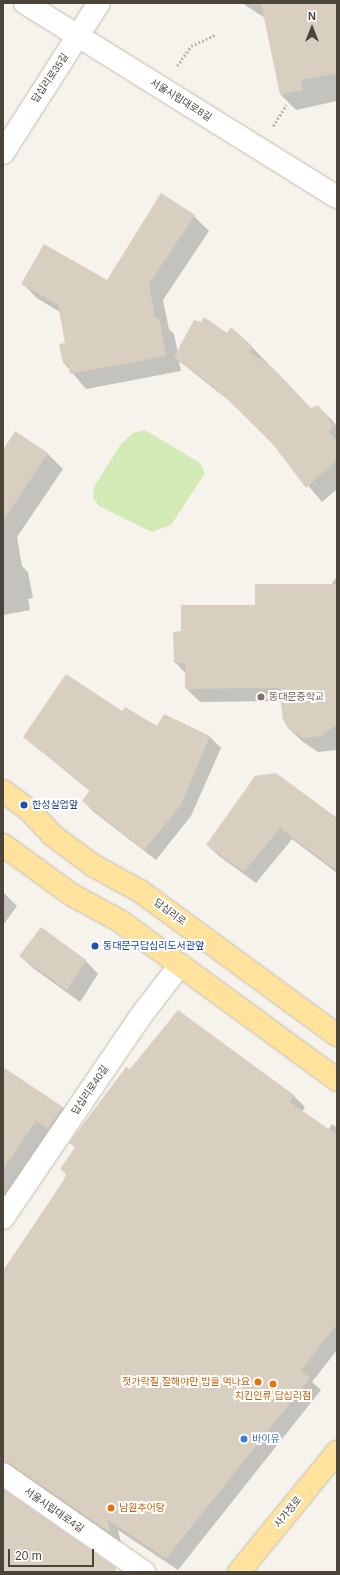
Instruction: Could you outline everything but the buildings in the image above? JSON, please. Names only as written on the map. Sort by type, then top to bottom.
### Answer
[{"type":"main road","name":"답십리로","points":[[3,791],[29,810],[52,835],[94,866],[140,891],[337,1035]]},
{"type":"main road","points":[[3,845],[72,895],[120,920],[337,1080]]},
{"type":"main road","name":"사가정로","points":[[239,1572],[337,1452]]},
{"type":"street","name":"서울시립대로8길","points":[[25,3],[337,197]]},
{"type":"street","name":"답십리로35길","points":[[3,153],[99,3]]},
{"type":"street","name":"답십리로40길","points":[[3,1218],[140,1017],[180,965]]},
{"type":"street","name":"서울시립대로4길","points":[[3,1474],[144,1572]]},
{"type":"path","points":[[177,66],[191,46],[215,35]]},
{"type":"path","points":[[273,127],[286,105]]},
{"type":"green space","points":[[145,430],[200,463],[205,473],[171,525],[152,532],[99,506],[93,498],[94,487],[121,444],[133,433]]},
{"type":"place","name":"동대문중학교","points":[[261,697]]},
{"type":"place","name":"한성실업앞","points":[[24,805]]},
{"type":"place","name":"동대문구답십리도서관앞","points":[[95,946]]},
{"type":"place","name":"젓가락질 잘해야만 밥을 먹나요","points":[[258,1382]]},
{"type":"place","name":"치킨인류 답십리점","points":[[273,1384]]},
{"type":"place","name":"바이유","points":[[244,1439]]},
{"type":"place","name":"남원추어탕","points":[[111,1508]]}]
